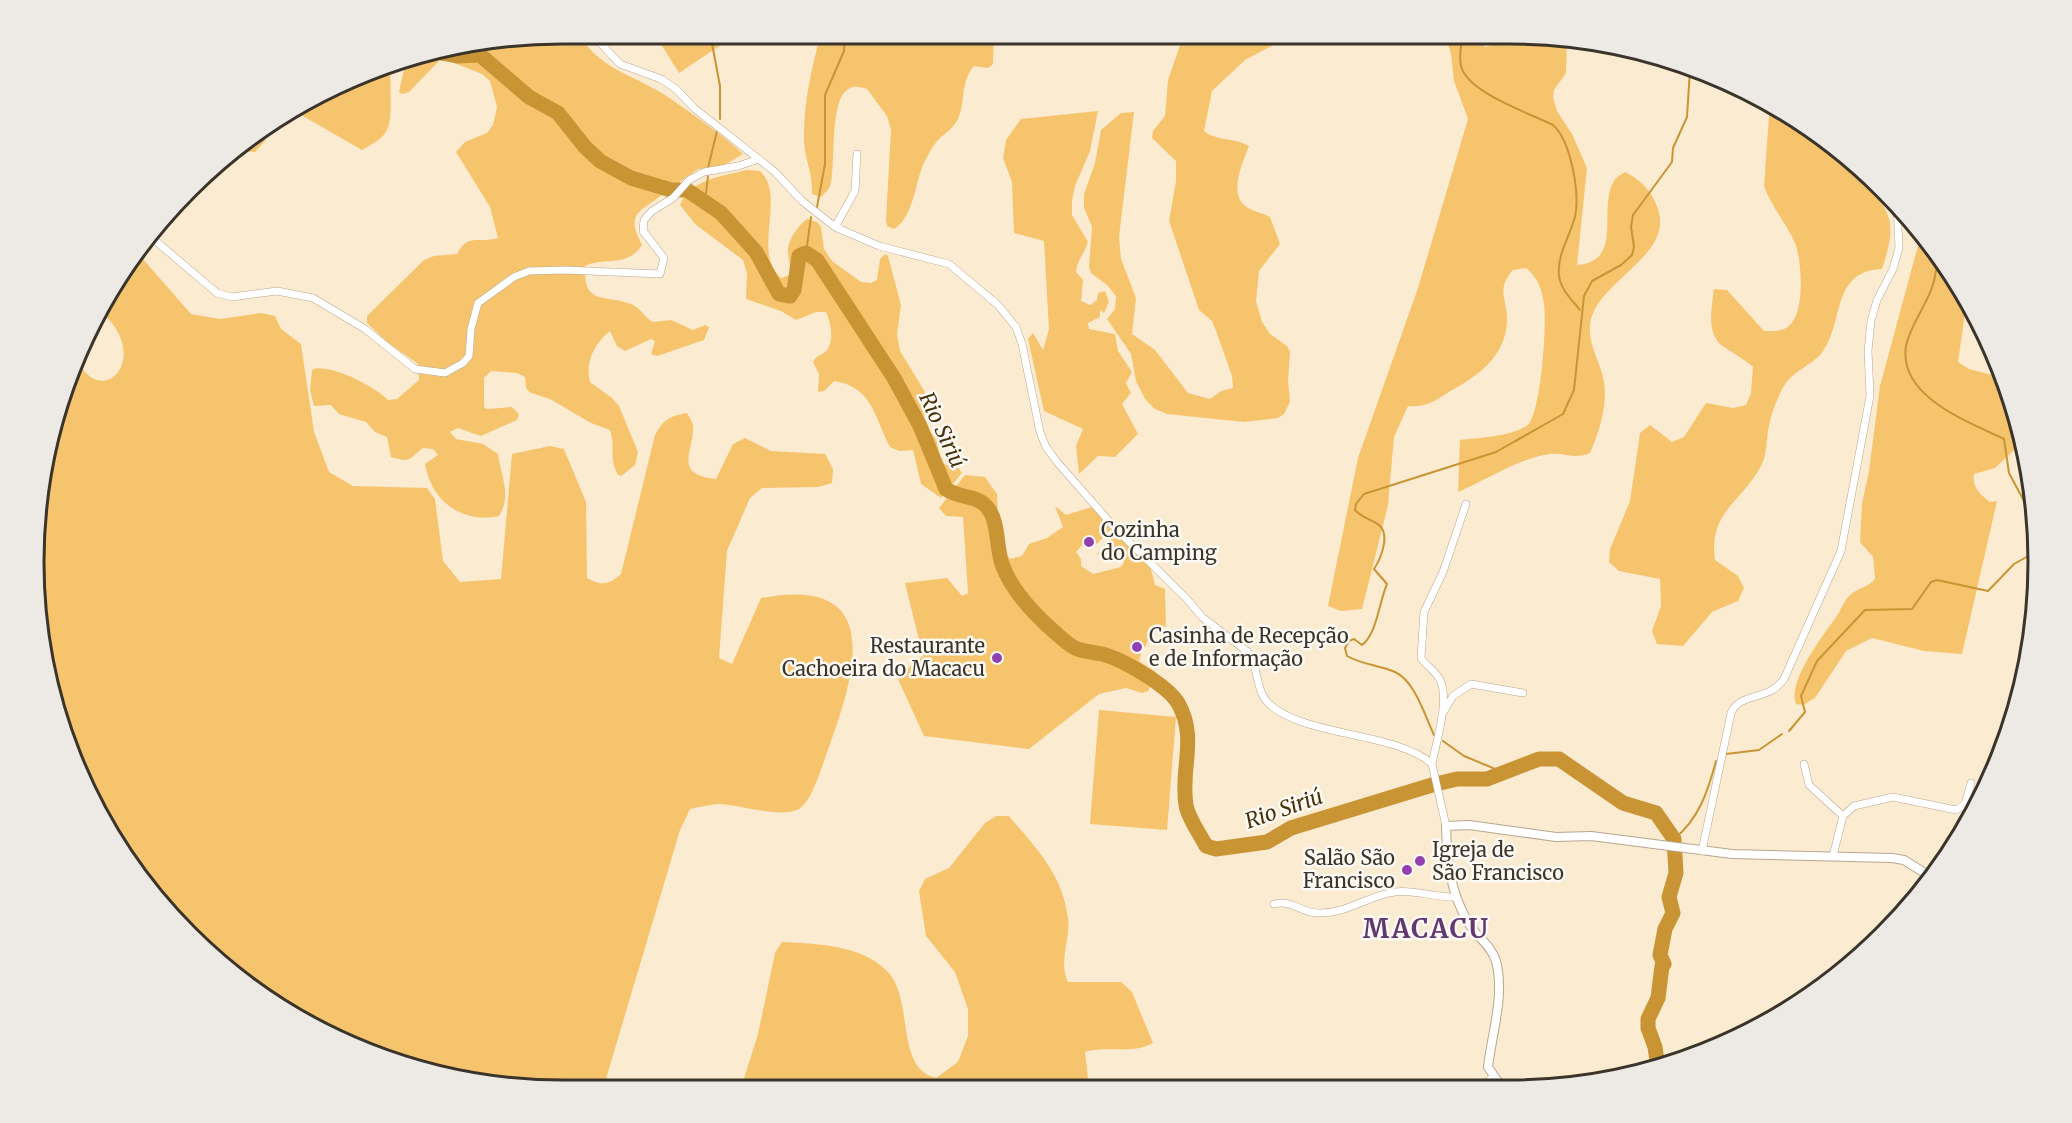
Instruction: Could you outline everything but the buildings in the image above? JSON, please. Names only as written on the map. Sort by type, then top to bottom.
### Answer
[{"type":"street","points":[[601,44],[620,64],[661,79],[676,89],[694,108],[775,172],[801,200],[835,227],[879,246],[949,264],[1006,313],[1016,327],[1022,344],[1040,432],[1046,447],[1108,520],[1202,617],[1248,652],[1253,658],[1262,695],[1268,703],[1292,717],[1399,748],[1432,764]]},
{"type":"street","points":[[835,227],[855,191],[857,154]]},
{"type":"street","points":[[155,241],[217,293],[232,297],[277,291],[313,298],[365,329],[415,369],[444,374],[463,363],[469,356],[472,342],[471,329],[478,303],[514,277],[529,271],[564,270],[660,274],[664,258],[643,231],[644,220],[676,195],[682,187],[704,172],[738,166],[759,159]]},
{"type":"street","points":[[1702,851],[1731,712],[1740,701],[1770,693],[1784,679],[1841,551],[1870,396],[1868,351],[1872,321],[1877,300],[1893,269],[1899,248],[1898,217]]},
{"type":"street","points":[[1466,504],[1422,620],[1421,658],[1442,682],[1442,713],[1432,764],[1446,825],[1449,877],[1470,925],[1487,944],[1495,959],[1499,979],[1498,1013],[1488,1067],[1496,1080]]},
{"type":"street","points":[[1442,713],[1453,696],[1471,684],[1523,693]]},
{"type":"street","points":[[1804,764],[1809,785],[1843,816]]},
{"type":"street","points":[[1833,856],[1843,816],[1854,806],[1893,797],[1956,810],[1965,804],[1971,783]]},
{"type":"street","points":[[1446,825],[1469,825],[1556,837],[1591,836],[1732,854],[1892,858],[1904,860],[1924,873]]},
{"type":"street","points":[[1274,904],[1288,902],[1318,913],[1364,904],[1394,892],[1404,891],[1435,897],[1456,897]]},
{"type":"street","points":[[1490,1080],[1493,1076]]},
{"type":"shaded area","points":[[586,44],[607,64],[668,97],[716,131],[743,154],[721,167],[698,169],[641,210],[634,222],[642,245],[630,257],[585,266],[585,279],[588,287],[597,296],[631,304],[653,322],[671,320],[693,330],[705,325],[709,327],[704,340],[657,356],[651,354],[655,341],[651,339],[625,351],[617,346],[610,331],[595,348],[589,367],[590,382],[619,406],[638,452],[635,465],[621,476],[618,475],[613,463],[610,430],[591,423],[550,399],[531,393],[526,388],[525,377],[517,373],[491,371],[484,378],[484,407],[487,409],[512,407],[519,414],[517,420],[481,436],[458,428],[450,432],[456,439],[483,444],[498,454],[505,493],[505,501],[499,516],[485,518],[461,513],[441,499],[428,477],[425,464],[438,455],[433,449],[423,448],[406,460],[391,457],[387,437],[375,432],[366,422],[339,414],[331,405],[314,406],[310,390],[312,370],[319,368],[352,377],[388,400],[397,399],[419,380],[418,364],[387,342],[367,323],[367,316],[424,260],[434,256],[457,254],[465,243],[470,241],[498,238],[490,207],[456,152],[465,142],[487,133],[493,125],[497,107],[490,81],[482,74],[449,61],[439,61],[409,92],[402,94],[399,92],[404,68],[427,61],[494,48]]},
{"type":"shaded area","points":[[661,44],[722,44],[679,73]]},
{"type":"shaded area","points":[[818,44],[994,44],[993,64],[988,68],[974,66],[970,72],[958,119],[931,150],[921,171],[910,208],[901,223],[894,229],[887,226],[886,220],[891,130],[887,116],[867,89],[853,87],[845,92],[839,102],[834,131],[830,186],[821,197],[812,194],[804,143],[804,122]]},
{"type":"shaded area","points":[[1181,44],[1275,44],[1245,60],[1212,91],[1204,131],[1215,137],[1238,141],[1249,146],[1237,184],[1240,199],[1247,207],[1270,217],[1280,244],[1259,271],[1256,301],[1262,322],[1270,334],[1287,346],[1290,352],[1288,381],[1290,402],[1284,414],[1278,418],[1244,422],[1167,414],[1155,409],[1145,399],[1136,381],[1131,354],[1107,319],[1115,309],[1116,296],[1107,285],[1091,273],[1089,267],[1092,227],[1084,208],[1084,194],[1095,163],[1101,130],[1121,113],[1134,112],[1119,237],[1121,259],[1136,298],[1132,334],[1155,350],[1188,393],[1210,399],[1221,391],[1233,388],[1232,376],[1215,328],[1212,321],[1199,310],[1169,221],[1176,181],[1176,161],[1152,138],[1153,131],[1165,116],[1168,80]]},
{"type":"shaded area","points":[[1448,44],[1483,44],[1485,47],[1510,44],[1567,47],[1566,73],[1554,90],[1553,97],[1557,111],[1572,134],[1587,168],[1577,265],[1592,261],[1601,254],[1607,232],[1609,192],[1615,180],[1625,172],[1639,181],[1651,194],[1660,221],[1657,236],[1649,250],[1611,288],[1592,316],[1591,341],[1604,382],[1605,400],[1597,437],[1590,453],[1579,456],[1549,454],[1537,457],[1514,465],[1458,492],[1460,440],[1498,436],[1518,430],[1530,422],[1534,413],[1542,364],[1545,329],[1544,304],[1539,284],[1534,276],[1526,268],[1513,270],[1503,289],[1507,314],[1505,334],[1502,344],[1490,362],[1473,377],[1437,399],[1421,406],[1408,406],[1394,437],[1388,505],[1362,609],[1341,611],[1328,606],[1358,458],[1418,288],[1468,119],[1454,81]]},
{"type":"shaded area","points":[[391,73],[391,109],[388,127],[381,138],[362,150],[300,114],[332,97]]},
{"type":"shaded area","points":[[1098,111],[1090,151],[1075,186],[1072,201],[1072,215],[1088,242],[1076,272],[1083,280],[1081,301],[1090,305],[1097,300],[1098,293],[1105,291],[1109,302],[1104,313],[1100,310],[1100,317],[1088,323],[1089,329],[1115,334],[1118,351],[1132,372],[1126,383],[1131,393],[1122,404],[1138,434],[1115,457],[1098,456],[1079,474],[1076,446],[1083,429],[1044,411],[1028,339],[1033,333],[1043,350],[1049,329],[1044,241],[1014,233],[1012,182],[1003,158],[1006,140],[1021,119]]},
{"type":"shaded area","points":[[1769,113],[1826,151],[1863,182],[1887,212],[1890,228],[1889,244],[1882,269],[1865,272],[1854,279],[1846,289],[1828,342],[1821,354],[1793,375],[1783,387],[1771,416],[1761,466],[1721,519],[1714,544],[1715,560],[1738,576],[1744,588],[1738,601],[1712,612],[1683,646],[1657,644],[1652,631],[1661,606],[1660,579],[1619,571],[1609,562],[1610,549],[1630,501],[1640,433],[1650,425],[1672,442],[1684,437],[1706,403],[1733,408],[1746,405],[1751,393],[1753,367],[1721,345],[1713,333],[1711,311],[1714,289],[1727,290],[1764,331],[1784,329],[1795,318],[1801,286],[1797,251],[1795,243],[1764,186]]},
{"type":"shaded area","points":[[264,138],[265,141],[255,152],[245,152]]},
{"type":"shaded area","points":[[747,170],[760,171],[767,182],[771,209],[769,254],[773,267],[781,278],[790,275],[789,243],[797,229],[807,219],[817,222],[821,227],[824,249],[832,261],[861,282],[871,283],[877,280],[880,259],[885,254],[888,256],[901,305],[897,334],[900,351],[925,392],[924,418],[927,428],[936,439],[941,461],[946,465],[957,466],[962,473],[941,498],[921,484],[913,450],[899,451],[890,447],[871,405],[857,390],[847,384],[834,381],[824,391],[818,392],[819,374],[813,362],[825,352],[830,344],[831,327],[826,312],[816,312],[796,320],[781,311],[746,299],[747,273],[743,260],[695,224],[680,205],[691,189],[700,184]]},
{"type":"shaded area","points":[[1919,243],[1965,314],[1958,362],[1969,369],[1994,375],[2016,448],[1995,468],[1974,474],[1974,483],[1980,493],[1990,502],[1997,501],[1962,654],[1924,651],[1872,638],[1846,651],[1815,698],[1803,705],[1796,704],[1795,694],[1801,671],[1815,647],[1848,597],[1875,579],[1873,557],[1860,542],[1862,504],[1869,471],[1880,386]]},
{"type":"shaded area","points":[[142,258],[191,314],[220,319],[261,313],[275,316],[281,329],[301,344],[314,432],[329,472],[353,486],[427,488],[435,499],[443,561],[460,582],[501,579],[512,454],[550,446],[564,449],[586,502],[587,578],[601,583],[609,582],[621,574],[655,435],[668,420],[687,413],[692,421],[693,435],[689,466],[702,476],[716,479],[733,444],[745,438],[771,451],[825,454],[833,469],[832,483],[818,487],[762,488],[750,498],[727,551],[719,658],[732,664],[761,598],[800,595],[827,600],[843,614],[851,634],[852,658],[840,715],[813,789],[809,798],[799,809],[791,812],[771,812],[717,804],[690,809],[680,830],[606,1080],[528,1078],[460,1070],[395,1052],[332,1026],[274,992],[220,951],[172,903],[131,849],[97,791],[83,760],[61,696],[48,629],[44,562],[48,494],[61,427],[82,367],[90,376],[101,381],[111,378],[119,371],[123,359],[123,345],[116,329],[105,317]]},
{"type":"shaded area","points":[[965,475],[985,477],[997,494],[999,543],[1010,559],[1022,556],[1029,544],[1047,538],[1063,527],[1055,506],[1066,515],[1092,507],[1111,529],[1097,544],[1089,537],[1076,552],[1081,559],[1081,566],[1093,574],[1121,567],[1124,562],[1117,556],[1097,554],[1116,533],[1151,569],[1155,585],[1165,589],[1166,626],[1151,634],[1145,647],[1137,642],[1133,648],[1141,654],[1139,661],[1157,673],[1148,691],[1142,693],[1126,688],[1099,694],[1029,749],[924,736],[897,677],[923,656],[905,583],[947,578],[962,596],[968,593],[963,517],[946,516],[939,508]]},
{"type":"shaded area","points":[[1099,710],[1176,717],[1167,830],[1090,824]]},
{"type":"shaded area","points":[[996,816],[1009,816],[1038,851],[1054,875],[1065,902],[1068,918],[1064,966],[1068,982],[1121,982],[1132,992],[1153,1043],[1145,1047],[1085,1052],[1088,1080],[744,1080],[758,1034],[775,953],[782,942],[838,947],[864,955],[876,962],[887,971],[895,983],[901,998],[909,1047],[923,1072],[936,1078],[958,1062],[968,1036],[968,1009],[955,972],[926,936],[919,891],[925,879],[949,868],[985,823]]},
{"type":"waterway","points":[[712,44],[720,86],[720,119]]},
{"type":"waterway","points":[[817,207],[825,164],[825,95],[844,51],[844,44]]},
{"type":"waterway","points":[[1461,44],[1461,66],[1466,76],[1475,85],[1501,101],[1553,125],[1565,143],[1573,168],[1576,207],[1575,217],[1560,260],[1559,275],[1564,290],[1580,310]]},
{"type":"waterway","name":"Rio Siriú","points":[[452,55],[480,55],[529,97],[558,113],[585,147],[600,161],[631,178],[671,190],[687,190],[721,213],[756,252],[779,294],[790,296],[794,290],[799,256],[806,253],[817,260],[894,378],[920,426],[946,489],[978,500],[991,513],[1002,564],[1012,584],[1026,602],[1070,645],[1111,657],[1132,667],[1164,688],[1178,703],[1184,716],[1188,741],[1185,779],[1186,805],[1206,846],[1216,849],[1267,842],[1291,828],[1432,785],[1457,779],[1487,779],[1539,759],[1559,759],[1623,803],[1656,813],[1674,839],[1676,873],[1669,897],[1673,913],[1665,929],[1660,955],[1664,964],[1658,998],[1648,1019],[1648,1028],[1657,1058]]},
{"type":"waterway","points":[[1434,735],[1419,700],[1402,677],[1395,672],[1347,656],[1345,648],[1349,641],[1354,639],[1362,645],[1371,633],[1387,584],[1374,569],[1383,547],[1382,529],[1358,513],[1355,510],[1356,504],[1364,494],[1496,452],[1563,414],[1574,390],[1584,296],[1592,281],[1621,265],[1632,255],[1633,215],[1672,162],[1673,148],[1687,117],[1690,76]]},
{"type":"waterway","points":[[708,168],[717,131]]},
{"type":"waterway","points":[[705,201],[708,176]]},
{"type":"waterway","points":[[806,253],[811,217]]},
{"type":"waterway","points":[[1937,268],[1933,286],[1908,339],[1906,364],[1913,380],[1939,405],[1956,416],[2004,439],[2009,473],[2025,502]]},
{"type":"waterway","points":[[1789,731],[1805,712],[1801,696],[1817,661],[1865,610],[1912,609],[1931,582],[1937,580],[1988,591],[2014,564],[2028,556]]},
{"type":"waterway","points":[[1726,754],[1759,750],[1782,734]]},
{"type":"waterway","points":[[1443,741],[1464,756],[1505,773]]},
{"type":"waterway","points":[[1674,839],[1690,823],[1701,804],[1716,761]]},
{"type":"place","name":"Cozinha do Camping","points":[[1089,542]]},
{"type":"place","name":"Casinha de Recepção e de Informação","points":[[1137,647]]},
{"type":"place","name":"Restaurante Cachoeira do Macacu","points":[[997,658]]},
{"type":"place","name":"Igreja de São Francisco","points":[[1420,861]]},
{"type":"place","name":"Salão São Francisco","points":[[1407,870]]},
{"type":"district","name":"MACACU","points":[[1426,929]]}]
